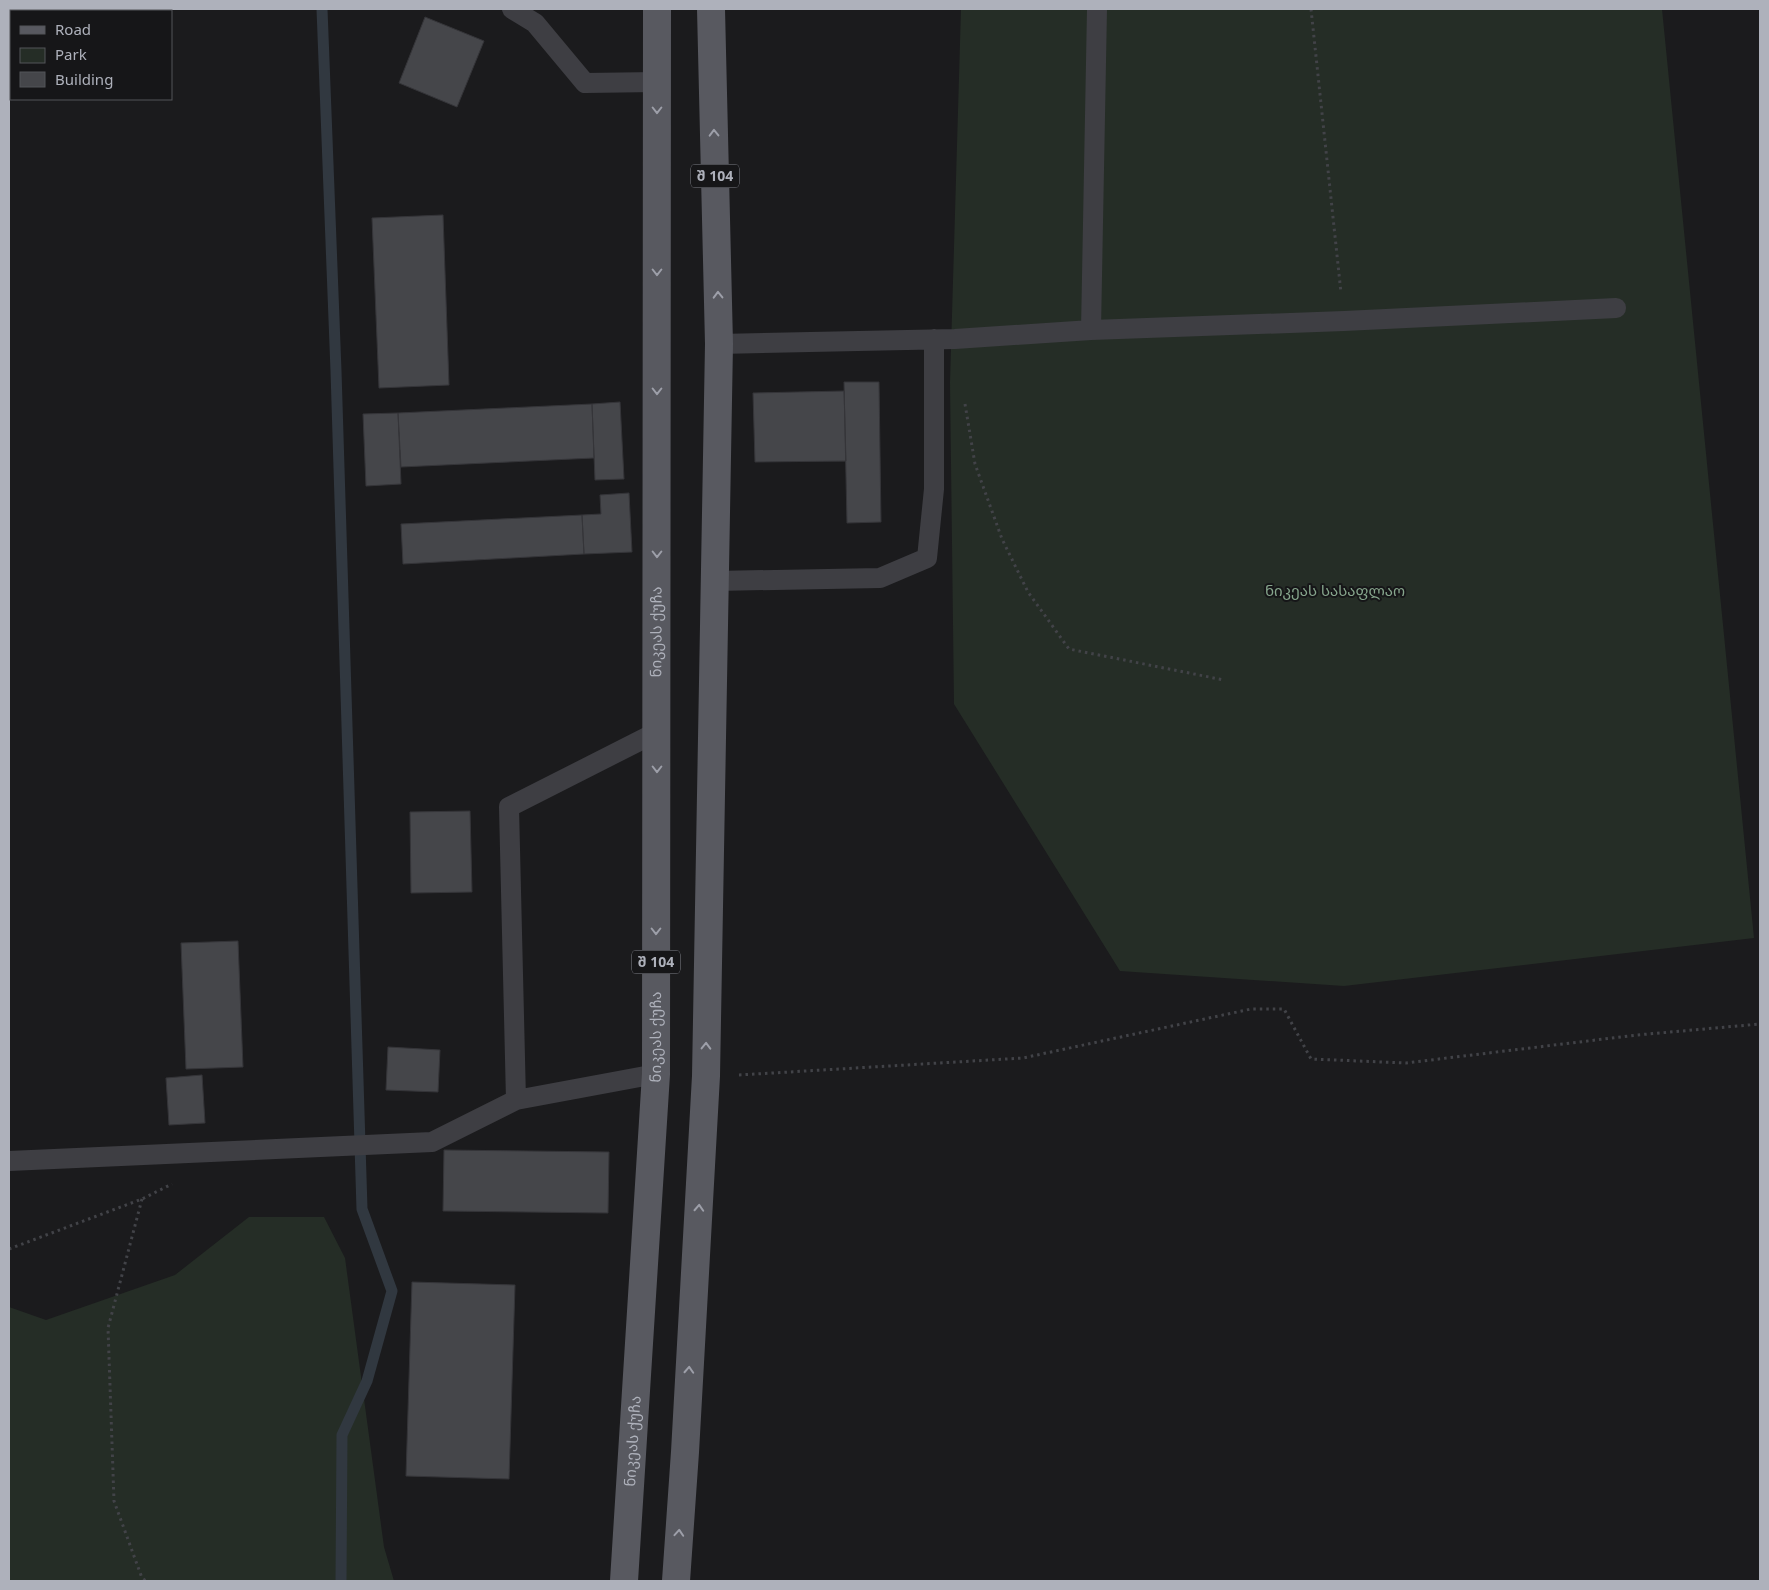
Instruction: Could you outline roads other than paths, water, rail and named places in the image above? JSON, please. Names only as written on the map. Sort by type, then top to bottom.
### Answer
[{"type":"main road","name":"შ 104","points":[[657,9],[657,82]]},
{"type":"main road","name":"შ 104","points":[[676,1581],[706,1076],[719,344],[712,9]]},
{"type":"main road","name":"ნიკეას ქუჩა","points":[[624,1581],[656,1074],[657,82]]},
{"type":"lane","points":[[512,9],[535,24],[585,82],[657,82]]},
{"type":"lane","points":[[1090,330],[1097,9]]},
{"type":"lane","points":[[719,344],[934,339],[1090,330],[1344,321],[1616,308]]},
{"type":"lane","points":[[714,581],[880,578],[927,558],[934,489],[934,339]]},
{"type":"lane","points":[[516,1100],[509,807],[657,732]]},
{"type":"lane","points":[[9,1161],[432,1142],[516,1100],[656,1074]]},
{"type":"waterway","points":[[322,9],[336,371],[362,1209],[392,1291],[367,1381],[342,1435],[341,1581]]},
{"type":"park label","name":"ნიკეას სასაფლაო","points":[[1335,591]]}]
